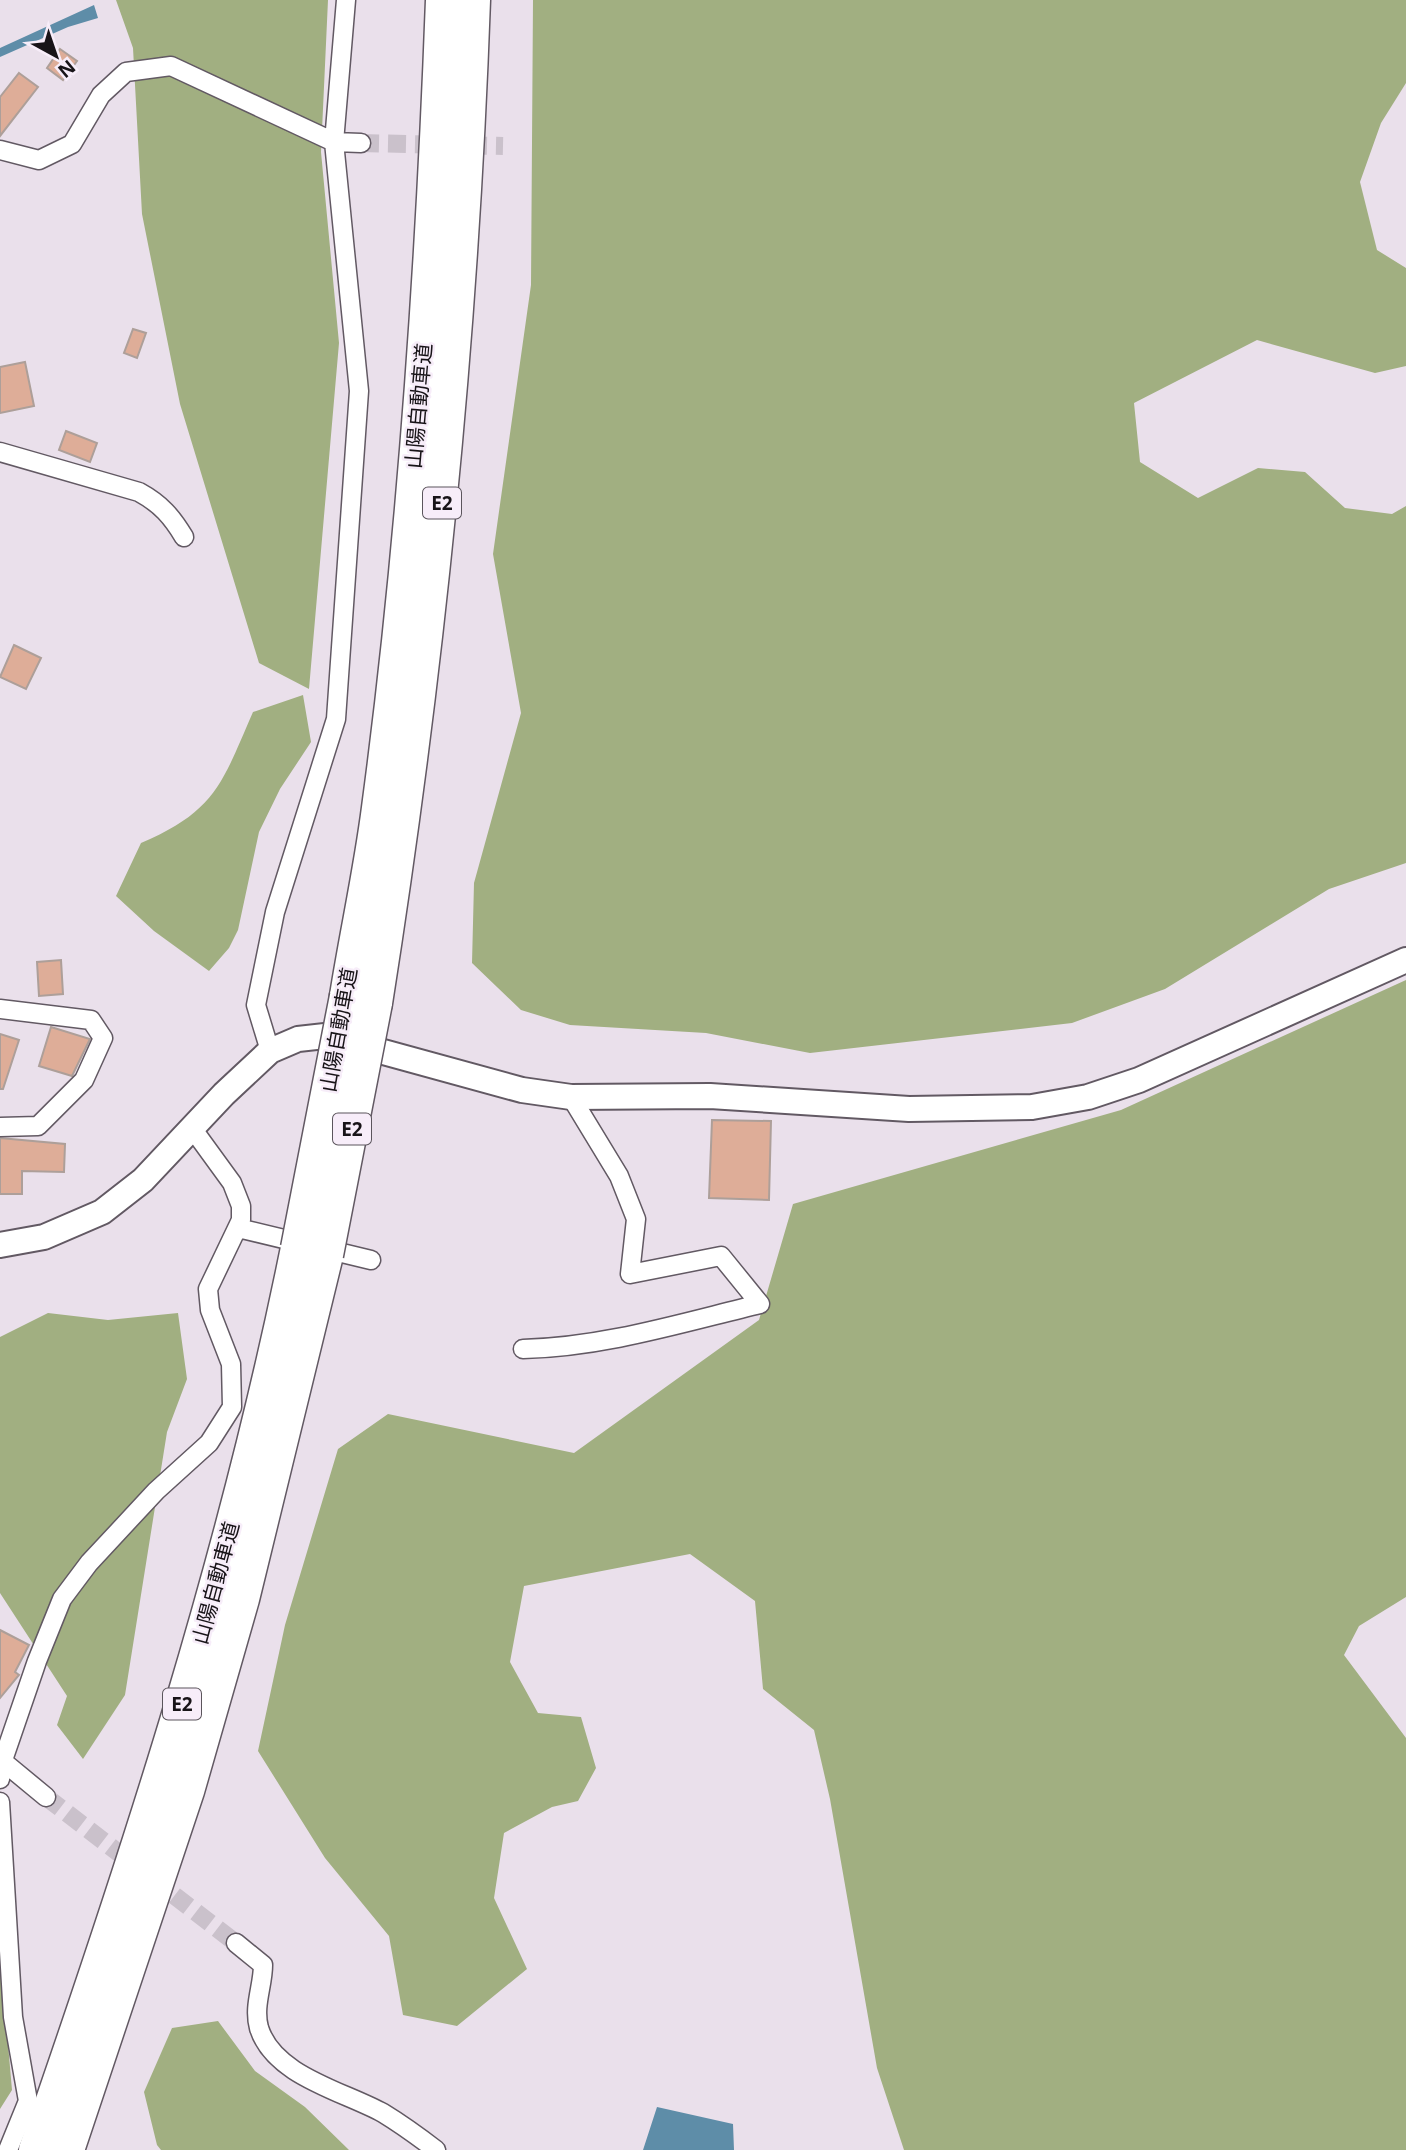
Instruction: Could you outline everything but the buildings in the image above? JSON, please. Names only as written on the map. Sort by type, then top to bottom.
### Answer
[{"type":"highway","name":"山陽自動車道","points":[[35,2150],[107,1943],[178,1717],[273,1368],[312,1252],[346,996],[378,809],[408,536],[428,292],[442,0]]},
{"type":"highway","name":"山陽自動車道","points":[[68,2150],[188,1791],[246,1586],[312,1252],[376,1003],[407,804],[439,541],[460,294],[474,0]]},
{"type":"street","points":[[270,1051],[256,1005],[275,912],[335,719],[358,405],[334,142],[346,0]]},
{"type":"street","points":[[0,150],[39,160],[61,150],[72,144],[102,95],[125,72],[171,66],[334,142],[361,143]]},
{"type":"street","points":[[0,452],[139,492],[157,502],[171,516],[184,537]]},
{"type":"street","points":[[0,1245],[44,1237],[102,1212],[142,1180],[270,1051],[298,1039],[325,1036],[522,1090],[571,1097],[710,1096],[909,1109],[1032,1107],[1088,1097],[1139,1080],[1406,960]]},
{"type":"street","points":[[0,1009],[91,1020],[103,1038],[84,1080],[38,1126],[0,1127]]},
{"type":"street","points":[[523,1349],[564,1348],[664,1330],[760,1304],[720,1255],[630,1274],[636,1219],[619,1176],[571,1097]]},
{"type":"street","points":[[0,1779],[1,1760],[62,1598],[89,1563],[148,1500],[209,1443],[232,1407],[231,1364],[210,1310],[208,1289],[238,1228],[241,1206],[232,1183],[192,1128]]},
{"type":"street","points":[[238,1228],[371,1260]]},
{"type":"street","points":[[1,1760],[46,1797]]},
{"type":"street","points":[[0,1802],[13,2017],[28,2101],[8,2150]]},
{"type":"street","points":[[236,1943],[263,1965],[263,1984],[256,2007],[259,2028],[271,2052],[290,2068],[386,2115],[436,2150]]},
{"type":"green space","points":[[116,0],[328,0],[321,152],[339,343],[309,689],[259,663],[180,404],[142,214],[133,48]]},
{"type":"green space","points":[[533,0],[1406,0],[1406,83],[1381,123],[1360,182],[1377,250],[1406,268],[1406,366],[1375,373],[1257,340],[1134,403],[1140,462],[1198,498],[1258,468],[1305,472],[1345,508],[1392,514],[1406,506],[1406,863],[1329,889],[1165,989],[1072,1023],[810,1053],[706,1033],[570,1025],[521,1010],[472,963],[474,883],[521,713],[493,554],[531,285]]},
{"type":"green space","points":[[303,695],[311,742],[280,789],[259,832],[238,930],[229,948],[209,971],[154,931],[116,896],[141,843],[186,819],[213,792],[233,758],[253,712]]},
{"type":"green space","points":[[1406,980],[1406,1597],[1359,1626],[1344,1655],[1406,1738],[1406,2150],[904,2150],[877,2068],[830,1799],[814,1730],[763,1689],[755,1601],[690,1554],[524,1586],[510,1662],[538,1713],[581,1717],[596,1768],[578,1801],[552,1807],[504,1833],[494,1898],[527,1969],[457,2026],[403,2015],[389,1936],[325,1858],[258,1751],[285,1625],[338,1449],[388,1414],[574,1453],[759,1320],[793,1204],[1121,1110]]},
{"type":"green space","points":[[48,1313],[108,1320],[178,1313],[187,1379],[167,1432],[125,1695],[83,1759],[57,1725],[67,1696],[0,1593],[0,1337]]},
{"type":"green space","points":[[0,1953],[12,2090],[0,2109]]},
{"type":"green space","points":[[218,2021],[255,2071],[305,2107],[349,2150],[161,2150],[157,2145],[144,2092],[172,2028]]},
{"type":"water","points":[[94,5],[98,18],[68,27],[0,57],[0,48]]},
{"type":"water","points":[[657,2107],[733,2124],[734,2150],[643,2150]]},
{"type":"tunnel","points":[[361,143],[503,146]]},
{"type":"tunnel","points":[[46,1797],[236,1943]]}]
